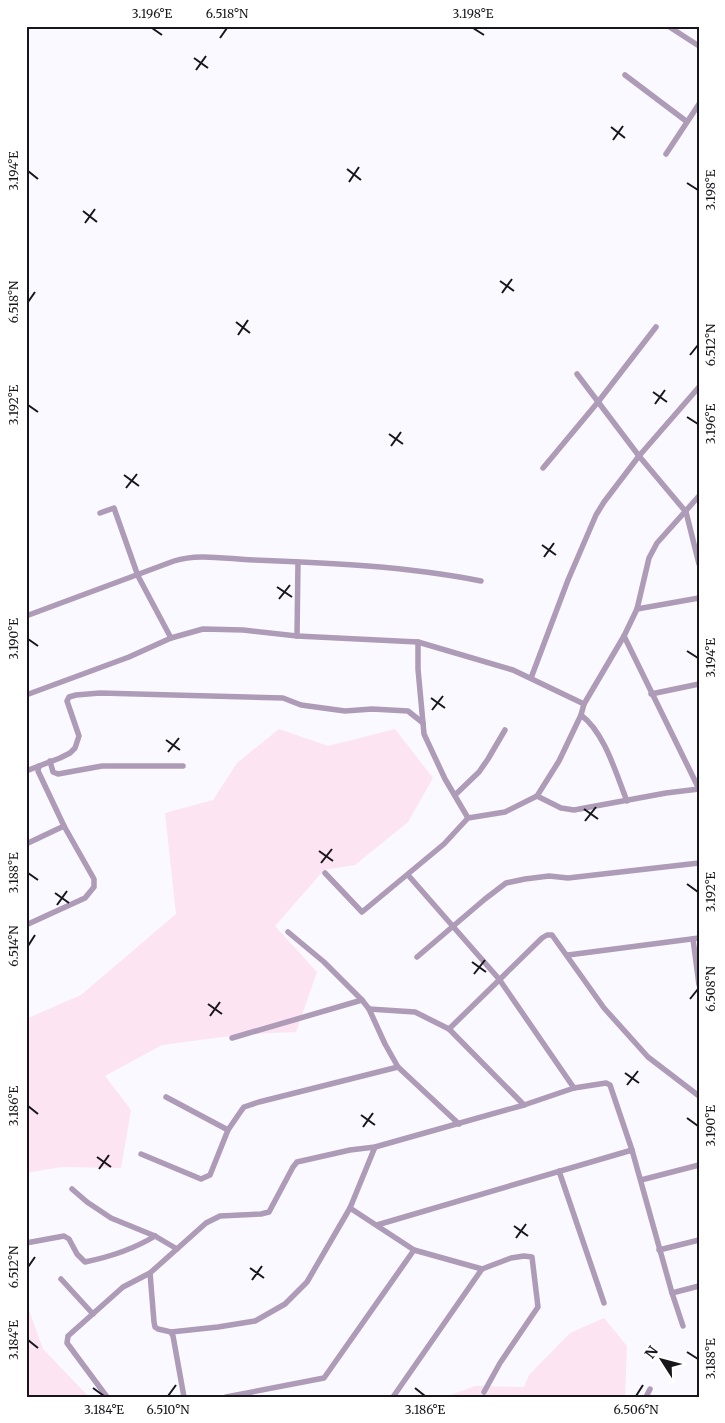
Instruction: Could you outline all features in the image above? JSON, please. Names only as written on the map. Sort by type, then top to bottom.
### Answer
[{"type":"street","points":[[668,26],[699,46]]},
{"type":"street","points":[[626,75],[686,121]]},
{"type":"street","points":[[666,154],[699,104]]},
{"type":"street","points":[[543,468],[598,402],[656,327]]},
{"type":"street","points":[[577,374],[639,456],[686,512],[699,564]]},
{"type":"street","points":[[531,678],[568,580],[604,502],[639,456],[699,387]]},
{"type":"street","points":[[325,873],[362,912],[444,844],[468,818],[505,812],[537,796],[559,761],[581,715],[584,704],[624,636],[637,609],[649,558],[657,543],[699,496]]},
{"type":"street","points":[[100,513],[114,508],[138,576],[171,638]]},
{"type":"street","points":[[26,616],[138,576],[174,561],[194,557],[298,562],[440,573],[481,581]]},
{"type":"street","points":[[297,636],[298,562]]},
{"type":"street","points":[[637,609],[699,598]]},
{"type":"street","points":[[26,695],[130,656],[171,638],[203,629],[418,642],[513,670],[584,704]]},
{"type":"street","points":[[537,796],[554,805],[574,810],[699,789],[624,636]]},
{"type":"street","points":[[418,642],[418,668],[424,734],[433,756],[468,818]]},
{"type":"street","points":[[651,694],[699,684]]},
{"type":"street","points":[[26,772],[70,753],[78,742],[79,736],[67,701],[69,697],[86,693],[283,698],[301,705],[345,711],[372,709],[408,711],[423,724]]},
{"type":"street","points":[[581,715],[589,721],[600,737],[628,801]]},
{"type":"street","points":[[455,795],[479,772],[505,730]]},
{"type":"street","points":[[50,761],[54,772],[58,774],[102,766],[183,766]]},
{"type":"street","points":[[26,925],[85,898],[94,887],[94,878],[64,826],[38,771],[39,766]]},
{"type":"street","points":[[26,844],[64,826]]},
{"type":"street","points":[[418,958],[485,899],[506,884],[549,876],[568,878],[699,863]]},
{"type":"street","points":[[408,875],[499,979],[574,1088]]},
{"type":"street","points":[[288,932],[324,962],[362,1000],[369,1009],[398,1067],[458,1124]]},
{"type":"street","points":[[449,1029],[547,935],[552,935],[604,1008],[648,1057],[699,1096]]},
{"type":"street","points":[[568,955],[696,938],[699,986]]},
{"type":"street","points":[[232,1038],[362,1000]]},
{"type":"street","points":[[369,1009],[415,1012],[449,1029],[524,1105]]},
{"type":"street","points":[[142,1154],[201,1178],[210,1175],[228,1130],[244,1107],[398,1067]]},
{"type":"street","points":[[107,1397],[67,1343],[68,1336],[123,1287],[150,1273],[206,1223],[220,1216],[269,1212],[297,1162],[350,1150],[375,1147],[524,1105],[574,1088],[606,1083],[610,1085],[632,1150],[659,1250],[683,1326]]},
{"type":"street","points":[[166,1097],[228,1130]]},
{"type":"street","points":[[150,1273],[155,1327],[171,1332],[255,1322],[285,1304],[307,1282],[350,1208],[375,1147]]},
{"type":"street","points":[[377,1225],[632,1150]]},
{"type":"street","points":[[641,1180],[699,1165]]},
{"type":"street","points":[[559,1171],[604,1303]]},
{"type":"street","points":[[72,1189],[111,1218],[155,1236],[177,1249]]},
{"type":"street","points":[[350,1208],[414,1250],[482,1269]]},
{"type":"street","points":[[26,1243],[64,1236],[69,1239],[76,1254],[85,1262],[111,1256],[155,1236]]},
{"type":"street","points":[[659,1250],[699,1240]]},
{"type":"street","points":[[226,1397],[324,1378],[414,1250]]},
{"type":"street","points":[[393,1397],[482,1269],[511,1258],[532,1257],[538,1307],[500,1363],[484,1392]]},
{"type":"street","points":[[61,1279],[93,1314]]},
{"type":"street","points":[[672,1293],[699,1286]]},
{"type":"street","points":[[171,1332],[184,1397]]},
{"type":"street","points":[[646,1397],[650,1389]]},
{"type":"shaded area","points":[[279,729],[328,746],[395,729],[433,778],[408,822],[355,865],[324,870],[275,926],[317,972],[296,1032],[245,1034],[162,1045],[105,1076],[131,1110],[121,1168],[61,1167],[26,1173],[26,1019],[81,995],[176,914],[165,813],[213,800],[237,763]]},
{"type":"shaded area","points":[[26,1302],[43,1349],[89,1397],[26,1397]]},
{"type":"shaded area","points":[[604,1318],[627,1346],[625,1397],[445,1397],[475,1386],[524,1387],[529,1375],[570,1333]]}]
